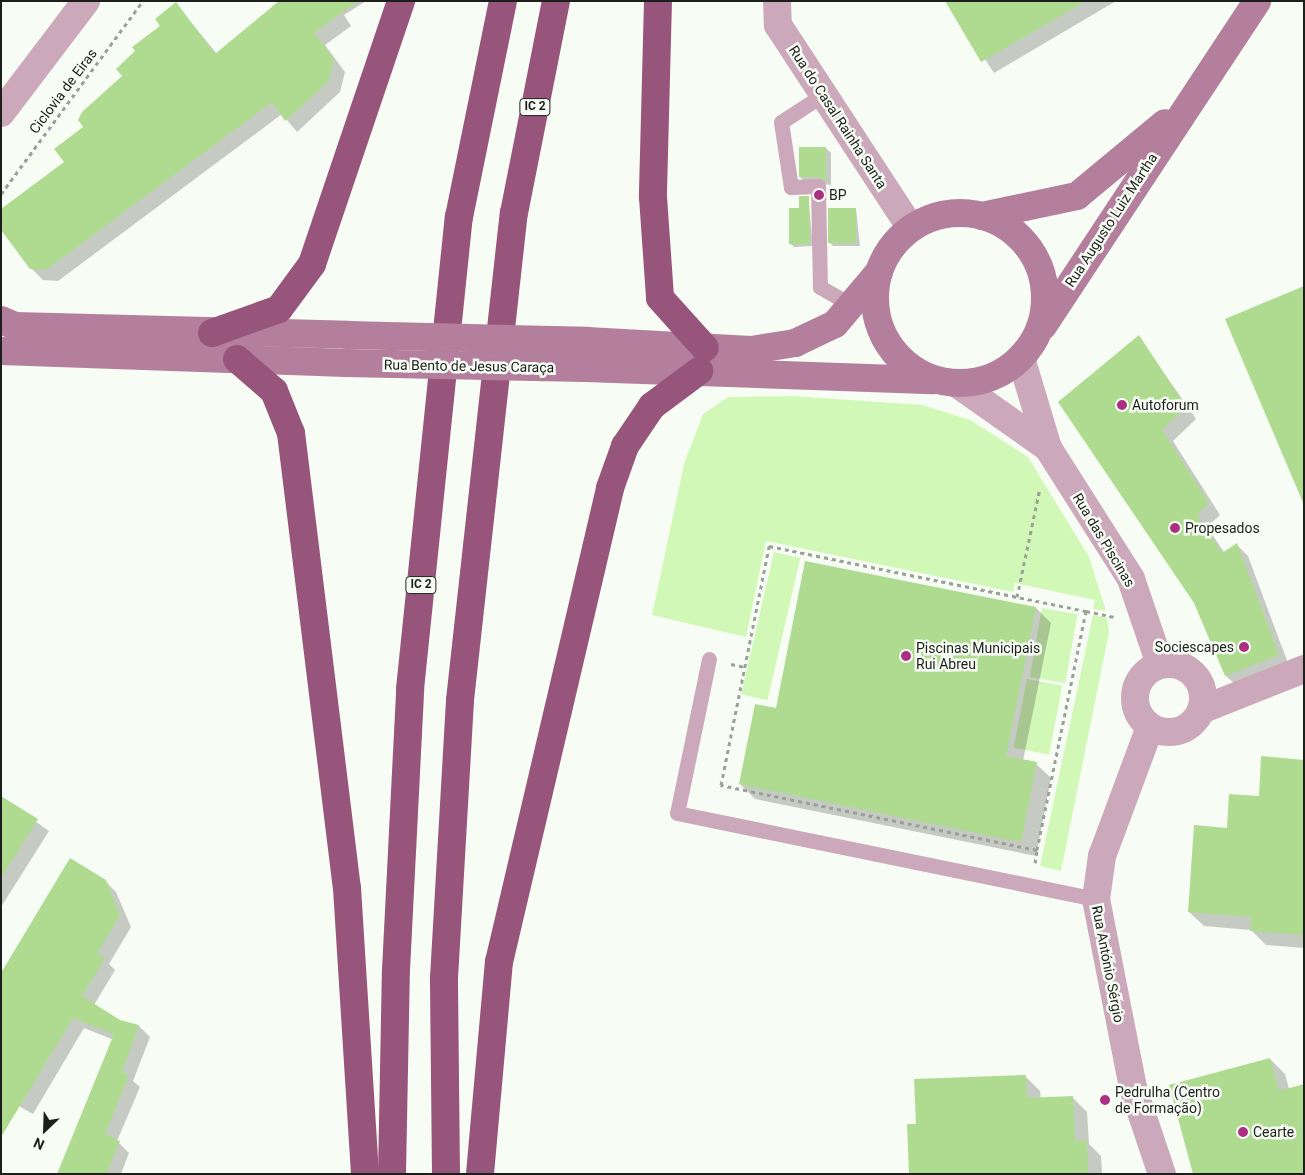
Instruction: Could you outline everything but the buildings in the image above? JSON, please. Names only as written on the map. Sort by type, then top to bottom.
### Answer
[{"type":"highway","points":[[212,333],[279,308],[312,264],[401,1]]},
{"type":"highway","name":"IC 2","points":[[392,1174],[396,970],[410,689],[459,217],[503,1]]},
{"type":"highway","name":"IC 2","points":[[446,1174],[444,978],[460,700],[514,213],[556,1]]},
{"type":"highway","points":[[480,1174],[500,962],[610,488],[626,446],[652,406],[702,360],[660,298],[653,196],[658,1]]},
{"type":"highway","points":[[237,359],[274,391],[292,433],[347,888],[365,1174]]},
{"type":"main road","name":"Rua Augusto Luiz Martha","points":[[1038,334],[1185,106],[1257,1]]},
{"type":"main road","name":"Rua Augusto Luiz Martha","points":[[982,216],[1077,196],[1185,106]]},
{"type":"main road","points":[[958,213],[982,216],[1009,228],[1030,249],[1043,276],[1044,296],[1038,334],[1021,358],[991,378],[946,382],[912,368],[892,349],[879,325],[875,298],[879,272],[891,248],[911,228],[958,213]]},
{"type":"main road","name":"Rua Bento de Jesus Caraça","points":[[1,351],[346,363],[585,368],[702,360],[795,342],[835,324],[879,272]]},
{"type":"main road","name":"Rua Bento de Jesus Caraça","points":[[1,320],[15,326],[212,333],[587,341],[702,360],[946,382]]},
{"type":"street","points":[[1,113],[86,1]]},
{"type":"street","name":"Rua do Casal Rainha Santa","points":[[777,1],[778,25],[911,228]]},
{"type":"street","name":"Rua das Piscinas","points":[[1021,358],[1048,448],[1131,579],[1160,664]]},
{"type":"street","name":"Rua das Piscinas","points":[[946,382],[1048,448]]},
{"type":"street","points":[[1201,710],[1203,691],[1195,675],[1179,665],[1160,664],[1146,672],[1136,685],[1134,700],[1139,716],[1150,727],[1165,732],[1180,731],[1201,710],[1304,669]]},
{"type":"street","name":"Rua António Sérgio","points":[[1150,727],[1102,856],[1096,900],[1133,1088],[1162,1174]]},
{"type":"lane","points":[[824,94],[781,122],[791,187],[818,186],[820,287],[851,306]]},
{"type":"lane","points":[[708,659],[677,813],[1096,900]]},
{"type":"path","name":"Ciclovia de Eiras","points":[[1,194],[143,1]]},
{"type":"path","points":[[1017,597],[1048,448]]},
{"type":"path","points":[[1034,866],[1086,611],[769,546],[720,785],[1037,850]]},
{"type":"green space","points":[[794,396],[922,405],[970,420],[1028,457],[1089,557],[1106,611],[1093,609],[1095,600],[1015,583],[1013,592],[766,541],[746,637],[652,615],[684,464],[703,414],[728,397]]},
{"type":"green space","points":[[774,552],[800,558],[767,700],[741,694]]},
{"type":"green space","points":[[1042,608],[1077,614],[1065,683],[1030,677]]},
{"type":"green space","points":[[1093,615],[1107,618],[1109,632],[1061,871],[1040,866]]},
{"type":"green space","points":[[1027,679],[1062,686],[1049,755],[1014,748]]},
{"type":"place","name":"BP","points":[[819,195]]},
{"type":"place","name":"Autoforum","points":[[1122,405]]},
{"type":"place","name":"Propesados","points":[[1175,528]]},
{"type":"place","name":"Sociescapes","points":[[1244,647]]},
{"type":"place","name":"Piscinas Municipais Rui Abreu","points":[[906,656]]},
{"type":"place","name":"Pedrulha (Centro de Formação)","points":[[1105,1100]]},
{"type":"place","name":"Cearte","points":[[1243,1132]]}]
